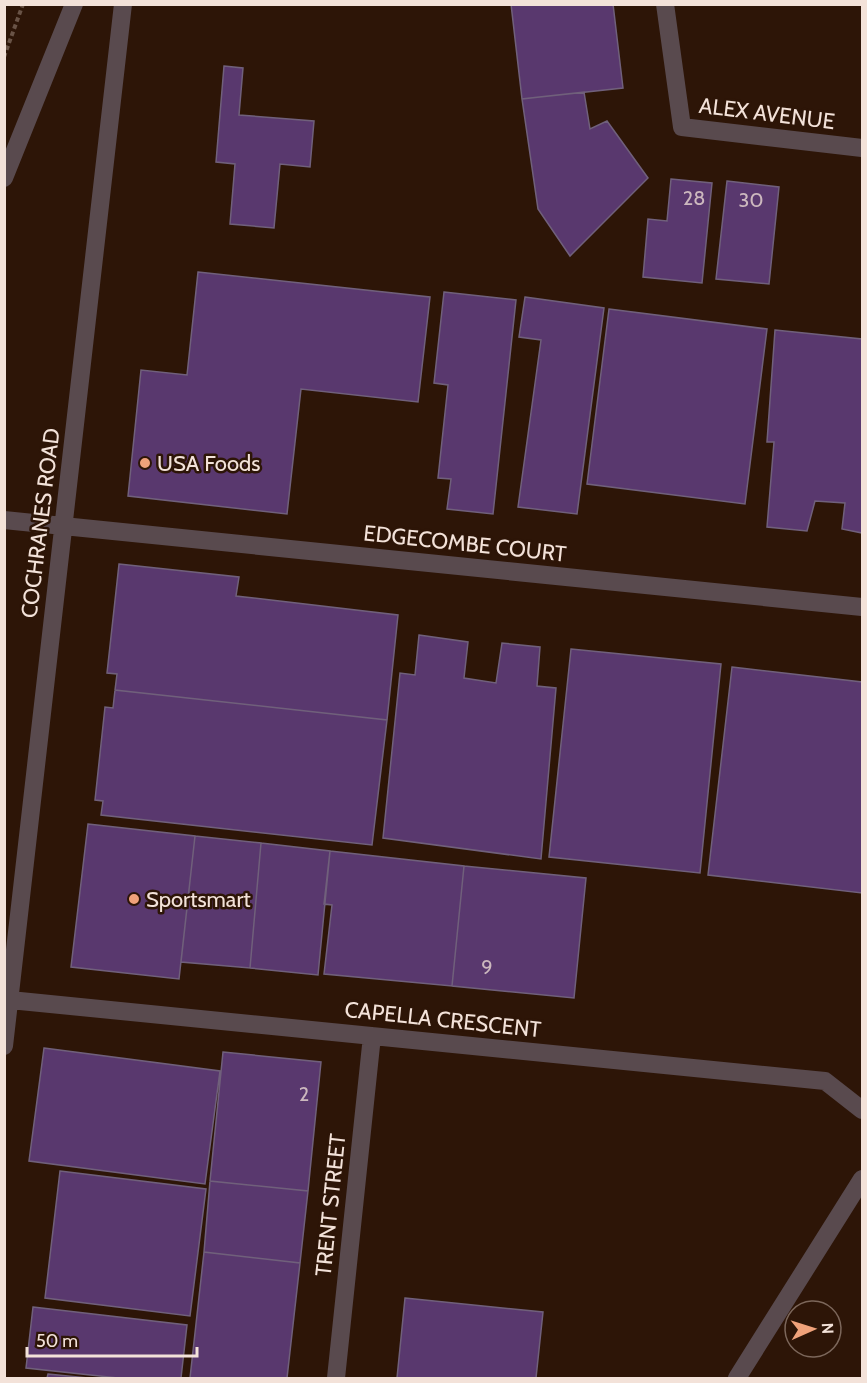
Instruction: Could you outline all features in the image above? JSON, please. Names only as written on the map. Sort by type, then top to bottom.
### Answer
[{"type":"street","points":[[4,178],[74,4]]},
{"type":"street","name":"COCHRANES ROAD","points":[[4,1046],[123,4]]},
{"type":"street","name":"ALEX AVENUE","points":[[665,4],[682,127],[862,148]]},
{"type":"street","name":"EDGECOMBE COURT","points":[[4,520],[862,607]]},
{"type":"street","name":"CAPELLA CRESCENT","points":[[10,1000],[825,1081],[862,1110]]},
{"type":"street","name":"TRENT STREET","points":[[336,1378],[372,1036]]},
{"type":"street","points":[[737,1378],[862,1179]]},
{"type":"path","points":[[4,57],[23,4]]},
{"type":"building","points":[[511,4],[613,4],[623,88],[522,99]]},
{"type":"building","points":[[224,66],[243,68],[239,115],[314,121],[310,167],[280,164],[274,228],[230,224],[235,164],[216,162]]},
{"type":"building","points":[[584,92],[590,129],[607,121],[648,178],[570,256],[538,209],[522,99]]},
{"type":"building","points":[[671,179],[712,183],[702,283],[643,277],[648,219],[667,221]]},
{"type":"building","points":[[727,181],[779,187],[769,284],[716,279]]},
{"type":"building","points":[[198,272],[430,297],[418,402],[301,389],[287,514],[128,496],[141,370],[187,375]]},
{"type":"building","points":[[444,292],[516,300],[493,514],[447,509],[451,479],[438,478],[448,385],[434,383]]},
{"type":"building","points":[[525,297],[604,308],[577,514],[518,507],[541,340],[519,337]]},
{"type":"building","points":[[609,309],[767,329],[745,504],[587,484]]},
{"type":"building","points":[[775,330],[862,339],[862,533],[842,529],[845,503],[815,501],[807,531],[767,527],[774,442],[767,442]]},
{"type":"building","points":[[119,564],[239,577],[236,596],[398,615],[387,720],[115,690],[117,674],[107,673]]},
{"type":"building","points":[[419,635],[468,642],[464,678],[496,683],[502,643],[540,647],[537,686],[556,688],[541,859],[383,838],[400,673],[415,675]]},
{"type":"building","points":[[571,649],[721,664],[700,873],[549,857]]},
{"type":"building","points":[[732,667],[862,682],[862,893],[708,875]]},
{"type":"building","points":[[115,690],[387,720],[372,845],[101,815],[103,801],[95,800],[105,707],[113,708]]},
{"type":"building","name":"Sportsmart","points":[[88,824],[195,836],[179,979],[71,967]]},
{"type":"building","points":[[195,836],[261,843],[250,968],[181,962]]},
{"type":"building","points":[[261,843],[330,851],[318,975],[250,968]]},
{"type":"building","points":[[330,851],[464,866],[452,986],[324,974],[332,905],[324,904]]},
{"type":"building","points":[[464,866],[586,878],[574,998],[452,986]]},
{"type":"building","points":[[44,1048],[220,1071],[205,1184],[29,1161]]},
{"type":"building","points":[[223,1052],[321,1062],[308,1191],[210,1181]]},
{"type":"building","points":[[60,1171],[206,1189],[190,1316],[45,1298]]},
{"type":"building","points":[[210,1181],[308,1191],[300,1263],[204,1252]]},
{"type":"building","points":[[204,1252],[300,1263],[287,1378],[190,1378]]},
{"type":"building","points":[[405,1298],[543,1312],[536,1378],[397,1378]]},
{"type":"building","points":[[33,1307],[187,1325],[181,1378],[118,1378],[26,1368]]},
{"type":"building","points":[[48,1374],[88,1378],[47,1378]]},
{"type":"place","name":"USA Foods","points":[[145,463]]},
{"type":"place","name":"Sportsmart","points":[[134,899]]}]
